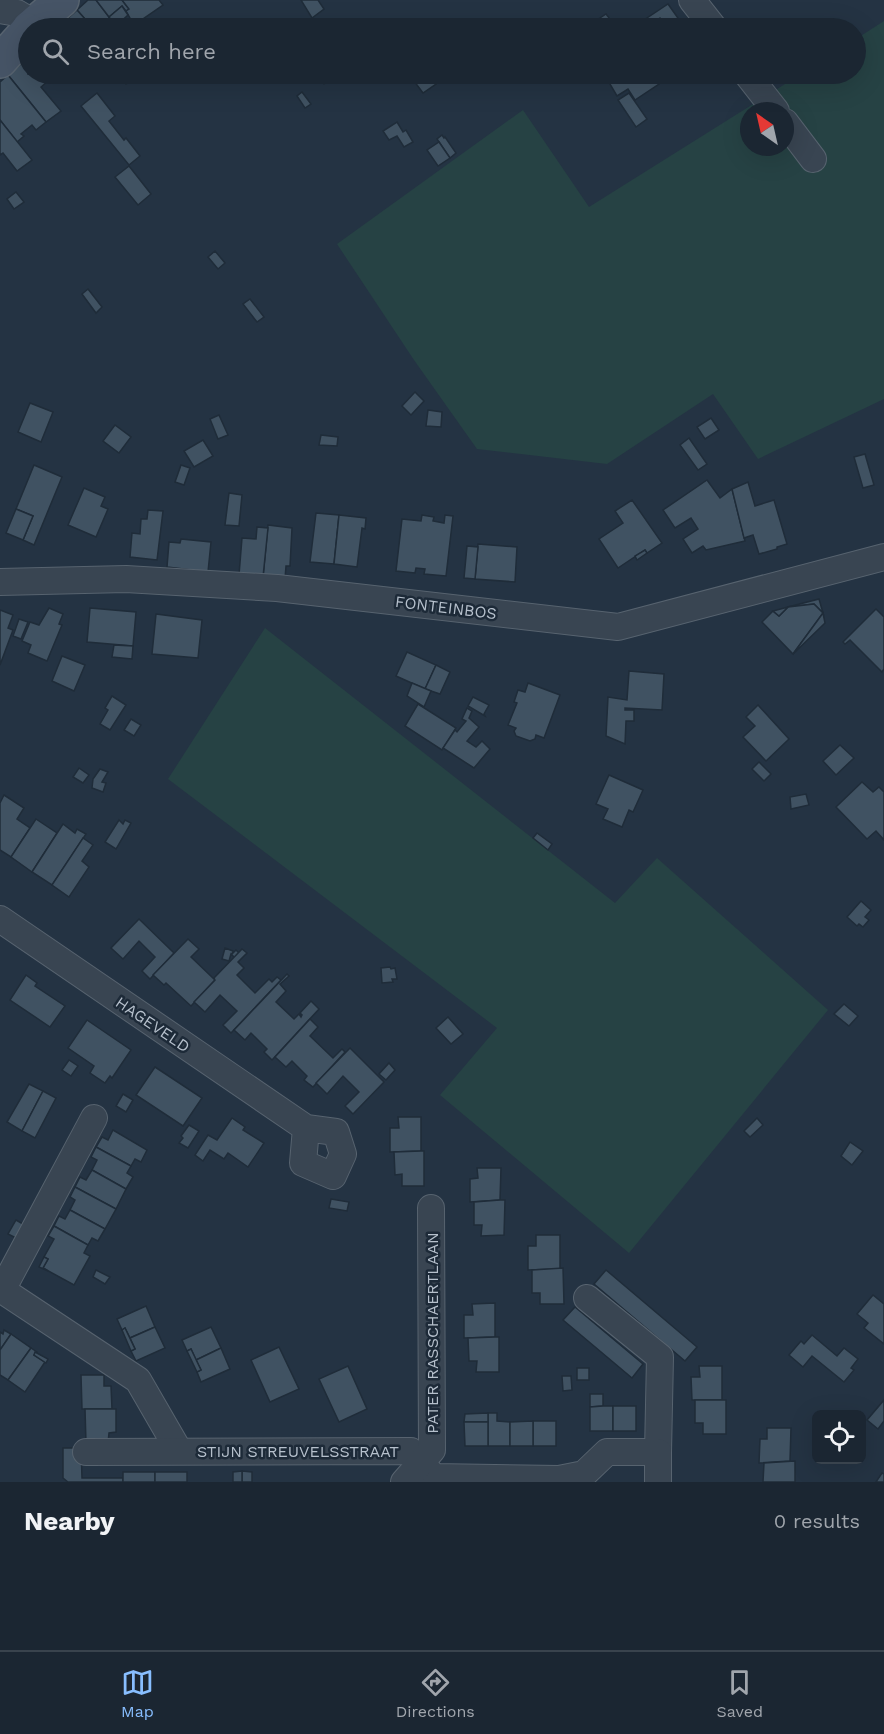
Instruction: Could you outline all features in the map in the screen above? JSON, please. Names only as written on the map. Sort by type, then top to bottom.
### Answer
[{"type":"street","points":[[41,18],[62,0]]},
{"type":"street","points":[[692,0],[706,18]]},
{"type":"street","points":[[0,10],[17,13],[22,18]]},
{"type":"street","points":[[0,61],[18,41]]},
{"type":"street","points":[[755,84],[769,102]]},
{"type":"street","points":[[794,134],[813,159]]},
{"type":"street","name":"FONTEINBOS","points":[[0,582],[126,579],[284,589],[618,627],[884,557]]},
{"type":"street","name":"HAGEVELD","points":[[0,919],[306,1128]]},
{"type":"street","name":"STIJN STREUVELSSTRAAT","points":[[94,1118],[1,1291],[138,1380],[179,1451]]},
{"type":"street","name":"PATER RASSCHAERTLAAN","points":[[404,1482],[432,1450],[431,1208]]},
{"type":"street","points":[[586,1298],[660,1358],[658,1482]]},
{"type":"street","name":"STIJN STREUVELSSTRAAT","points":[[86,1452],[411,1451],[434,1477],[559,1479],[588,1478],[607,1452],[658,1452]]},
{"type":"green space","points":[[884,21],[884,399],[758,459],[713,394],[607,464],[477,449],[414,360],[337,244],[523,110],[589,207],[740,112],[740,156],[794,156],[794,102],[756,102],[785,84],[866,84],[866,33]]},
{"type":"green space","points":[[265,628],[615,903],[657,858],[828,1010],[629,1253],[440,1095],[497,1028],[168,779]]},
{"type":"building","points":[[88,0],[96,0],[109,18],[84,18],[77,10]]},
{"type":"building","points":[[96,0],[122,0],[129,9],[126,11],[122,6],[109,17]]},
{"type":"building","points":[[122,0],[159,0],[163,5],[144,18],[130,18],[126,11],[129,9]]},
{"type":"building","points":[[301,0],[318,0],[324,9],[312,18]]},
{"type":"building","points":[[668,4],[678,18],[660,18],[647,18]]},
{"type":"building","points":[[122,6],[128,15],[125,18],[109,17]]},
{"type":"building","points":[[77,10],[84,18],[68,18]]},
{"type":"building","points":[[18,66],[18,84],[44,84],[41,87],[61,111],[46,122],[8,75]]},
{"type":"building","points":[[8,75],[46,122],[36,130],[32,125],[21,134],[24,136],[17,142],[0,120],[0,82]]},
{"type":"building","points":[[416,84],[436,84],[423,93]]},
{"type":"building","points":[[610,84],[659,84],[635,100],[628,89],[617,96]]},
{"type":"building","points":[[302,92],[311,104],[305,108],[297,96]]},
{"type":"building","points":[[97,93],[115,116],[109,121],[140,156],[129,165],[81,106]]},
{"type":"building","points":[[629,93],[647,119],[636,127],[618,100]]},
{"type":"building","points":[[0,120],[32,160],[17,171],[3,153],[0,155]]},
{"type":"building","points":[[397,122],[403,132],[406,130],[413,142],[404,147],[397,136],[389,140],[383,131]]},
{"type":"building","points":[[442,135],[456,153],[450,158],[437,139]]},
{"type":"building","points":[[439,142],[450,158],[438,166],[427,150]]},
{"type":"building","points":[[129,166],[151,194],[138,205],[115,177]]},
{"type":"building","points":[[16,192],[24,202],[14,209],[7,199]]},
{"type":"building","points":[[215,251],[225,263],[218,269],[208,257]]},
{"type":"building","points":[[88,289],[102,307],[96,313],[82,294]]},
{"type":"building","points":[[250,299],[264,317],[257,322],[243,304]]},
{"type":"building","points":[[415,392],[424,401],[411,415],[402,406]]},
{"type":"building","points":[[30,403],[53,412],[41,442],[18,432]]},
{"type":"building","points":[[428,410],[442,412],[441,427],[426,426]]},
{"type":"building","points":[[219,415],[228,435],[218,439],[210,419]]},
{"type":"building","points":[[711,418],[719,430],[705,439],[697,427]]},
{"type":"building","points":[[115,425],[131,437],[119,453],[103,441]]},
{"type":"building","points":[[321,435],[338,437],[337,446],[319,445]]},
{"type":"building","points":[[689,438],[707,464],[698,470],[680,445]]},
{"type":"building","points":[[203,440],[213,456],[194,467],[184,451]]},
{"type":"building","points":[[865,454],[874,485],[863,488],[854,457]]},
{"type":"building","points":[[34,465],[62,477],[34,545],[23,540],[33,516],[16,509]]},
{"type":"building","points":[[181,465],[190,468],[184,485],[175,482]]},
{"type":"building","points":[[707,480],[720,498],[732,489],[745,541],[706,550],[703,546],[692,553],[683,539],[698,529],[691,518],[675,528],[663,510]]},
{"type":"building","points":[[748,482],[755,506],[774,500],[787,544],[759,554],[753,535],[744,538],[732,489]]},
{"type":"building","points":[[84,488],[105,497],[101,506],[108,509],[96,537],[68,525]]},
{"type":"building","points":[[229,493],[242,495],[239,526],[225,525]]},
{"type":"building","points":[[632,500],[662,543],[647,553],[645,550],[618,568],[599,539],[623,523],[615,511]]},
{"type":"building","points":[[16,509],[33,516],[23,540],[6,533]]},
{"type":"building","points":[[148,510],[163,511],[157,560],[130,557],[132,533],[140,534],[141,519],[147,519]]},
{"type":"building","points":[[316,513],[339,515],[334,564],[310,562]]},
{"type":"building","points":[[339,515],[366,518],[365,529],[362,528],[357,567],[334,564]]},
{"type":"building","points":[[422,515],[434,517],[433,521],[444,523],[445,515],[453,516],[446,576],[424,574],[425,569],[416,568],[415,573],[396,571],[402,519],[421,521]]},
{"type":"building","points":[[268,525],[292,528],[290,566],[286,566],[285,579],[263,577]]},
{"type":"building","points":[[257,527],[268,528],[263,577],[239,575],[242,538],[256,539]]},
{"type":"building","points":[[181,539],[211,542],[208,572],[167,567],[169,542],[180,543]]},
{"type":"building","points":[[478,544],[517,547],[515,582],[475,579]]},
{"type":"building","points":[[467,546],[478,547],[475,579],[464,578]]},
{"type":"building","points":[[645,550],[647,553],[637,560],[635,556]]},
{"type":"building","points":[[819,599],[823,613],[814,604],[788,607]]},
{"type":"building","points":[[814,604],[823,613],[793,654],[762,622],[773,611],[779,616],[788,607]]},
{"type":"building","points":[[788,607],[779,616],[773,611]]},
{"type":"building","points":[[49,608],[63,614],[59,624],[62,625],[47,661],[28,653],[31,645],[22,641],[30,622],[39,625]]},
{"type":"building","points":[[90,608],[136,612],[133,646],[87,642]]},
{"type":"building","points":[[876,609],[884,617],[884,669],[882,672],[850,640],[845,644],[843,642]]},
{"type":"building","points":[[0,610],[13,615],[8,628],[13,630],[0,665]]},
{"type":"building","points":[[823,613],[825,623],[793,654]]},
{"type":"building","points":[[156,614],[202,620],[198,658],[152,654]]},
{"type":"building","points":[[19,619],[28,622],[21,639],[13,636]]},
{"type":"building","points":[[114,645],[133,646],[132,659],[112,657]]},
{"type":"building","points":[[407,652],[436,665],[425,689],[396,676]]},
{"type":"building","points":[[62,656],[85,665],[74,691],[52,681]]},
{"type":"building","points":[[436,665],[450,672],[440,694],[425,689]]},
{"type":"building","points":[[629,671],[664,674],[662,710],[625,708],[625,710],[634,710],[634,721],[626,721],[625,744],[606,736],[608,697],[627,700]]},
{"type":"building","points":[[412,683],[431,691],[424,707],[407,696]]},
{"type":"building","points":[[528,683],[560,695],[544,738],[536,735],[535,739],[530,741],[516,736],[514,731],[516,728],[508,725],[517,703],[514,702],[518,690],[525,692]]},
{"type":"building","points":[[112,696],[126,705],[110,730],[100,724],[108,710],[105,708]]},
{"type":"building","points":[[473,697],[489,705],[485,716],[468,706]]},
{"type":"building","points":[[418,704],[456,728],[442,750],[405,726]]},
{"type":"building","points":[[758,705],[789,739],[766,761],[743,737],[755,726],[746,717]]},
{"type":"building","points":[[467,708],[472,711],[469,718],[479,727],[467,741],[476,747],[482,741],[490,749],[474,768],[443,748],[455,730],[457,732],[466,721],[462,719]]},
{"type":"building","points":[[131,719],[141,725],[134,736],[124,730]]},
{"type":"building","points":[[840,745],[854,758],[836,775],[823,761]]},
{"type":"building","points":[[759,762],[771,774],[764,781],[752,769]]},
{"type":"building","points":[[79,768],[89,775],[83,783],[73,777]]},
{"type":"building","points":[[100,769],[108,772],[102,782],[106,783],[103,792],[92,788],[93,779]]},
{"type":"building","points":[[609,775],[643,790],[633,812],[629,810],[622,827],[603,819],[608,809],[596,804]]},
{"type":"building","points":[[862,782],[873,792],[879,787],[884,792],[884,840],[876,831],[867,839],[836,807]]},
{"type":"building","points":[[806,794],[809,805],[791,809],[790,797]]},
{"type":"building","points":[[4,795],[24,808],[17,819],[30,828],[11,857],[0,850],[0,803]]},
{"type":"building","points":[[36,819],[57,833],[32,872],[11,857]]},
{"type":"building","points":[[119,820],[123,824],[125,820],[131,823],[116,849],[105,842]]},
{"type":"building","points":[[63,824],[75,833],[77,829],[86,834],[52,885],[32,872]]},
{"type":"building","points":[[537,833],[552,844],[548,850],[533,838]]},
{"type":"building","points":[[83,838],[93,845],[82,861],[89,867],[69,897],[52,885]]},
{"type":"building","points":[[861,901],[871,910],[865,917],[869,920],[863,927],[859,924],[857,926],[847,917]]},
{"type":"building","points":[[139,919],[174,953],[150,979],[142,971],[155,957],[139,941],[123,959],[111,948]]},
{"type":"building","points":[[188,939],[199,949],[191,957],[215,980],[191,1006],[166,983],[164,985],[153,975]]},
{"type":"building","points":[[225,948],[233,951],[232,954],[236,950],[239,953],[235,958],[231,954],[229,961],[222,959]]},
{"type":"building","points":[[242,949],[247,953],[238,962],[244,968],[237,975],[255,993],[269,979],[272,982],[277,977],[281,980],[231,1033],[223,1025],[237,1011],[220,995],[205,1012],[194,1002]]},
{"type":"building","points":[[381,968],[395,968],[397,979],[392,979],[393,982],[382,983]]},
{"type":"building","points":[[287,974],[289,976],[280,984],[286,991],[276,1002],[294,1019],[299,1014],[301,1017],[300,1013],[311,1001],[319,1009],[272,1060],[264,1052],[267,1049],[251,1033],[245,1040],[234,1030]]},
{"type":"building","points":[[26,975],[37,983],[35,986],[65,1006],[50,1027],[10,1000]]},
{"type":"building","points":[[844,1004],[858,1016],[849,1026],[834,1014]]},
{"type":"building","points":[[448,1017],[463,1034],[451,1044],[436,1028]]},
{"type":"building","points":[[310,1019],[318,1027],[310,1036],[333,1058],[342,1049],[345,1052],[313,1087],[304,1080],[307,1076],[292,1061],[286,1067],[275,1057]]},
{"type":"building","points":[[87,1020],[131,1050],[112,1078],[110,1076],[105,1083],[90,1073],[94,1066],[68,1048]]},
{"type":"building","points":[[350,1048],[384,1082],[353,1114],[345,1106],[359,1092],[343,1076],[327,1094],[316,1083]]},
{"type":"building","points":[[69,1060],[78,1066],[71,1076],[62,1070]]},
{"type":"building","points":[[389,1063],[395,1070],[386,1080],[379,1074]]},
{"type":"building","points":[[155,1067],[202,1098],[183,1126],[136,1095]]},
{"type":"building","points":[[29,1084],[43,1091],[22,1131],[7,1122]]},
{"type":"building","points":[[43,1091],[56,1098],[35,1138],[22,1131]]},
{"type":"building","points":[[123,1094],[133,1100],[126,1112],[116,1106]]},
{"type":"building","points":[[398,1117],[421,1117],[421,1151],[390,1152],[390,1128],[399,1128]]},
{"type":"building","points":[[232,1118],[245,1127],[243,1130],[264,1143],[248,1167],[228,1153],[224,1159],[210,1150],[203,1161],[195,1155],[208,1135],[217,1140]]},
{"type":"building","points":[[757,1118],[763,1125],[750,1137],[744,1131]]},
{"type":"building","points":[[189,1125],[199,1131],[188,1148],[179,1143]]},
{"type":"building","points":[[113,1130],[147,1150],[141,1162],[135,1159],[131,1166],[96,1147],[102,1137],[108,1140]]},
{"type":"building","points":[[850,1142],[863,1151],[852,1165],[841,1156]]},
{"type":"building","points":[[96,1147],[131,1166],[127,1173],[133,1177],[126,1189],[92,1170],[97,1160],[91,1157]]},
{"type":"building","points":[[424,1151],[424,1186],[402,1186],[402,1174],[395,1175],[394,1152]]},
{"type":"building","points":[[477,1168],[501,1168],[500,1200],[470,1202],[470,1179],[478,1178]]},
{"type":"building","points":[[92,1170],[126,1189],[116,1209],[75,1187],[80,1177],[86,1180]]},
{"type":"building","points":[[75,1187],[116,1209],[105,1229],[70,1210],[75,1200],[70,1197]]},
{"type":"building","points":[[331,1199],[349,1202],[347,1211],[329,1208]]},
{"type":"building","points":[[505,1200],[504,1235],[481,1236],[482,1225],[474,1225],[474,1202]]},
{"type":"building","points":[[70,1210],[105,1229],[98,1241],[92,1238],[88,1245],[54,1226],[59,1216],[65,1219]]},
{"type":"building","points":[[16,1220],[23,1224],[16,1238],[8,1234]]},
{"type":"building","points":[[54,1226],[88,1245],[84,1253],[90,1256],[74,1285],[43,1268],[48,1259],[44,1257],[54,1239],[48,1236]]},
{"type":"building","points":[[536,1235],[560,1235],[560,1269],[528,1270],[528,1246],[536,1246]]},
{"type":"building","points":[[44,1257],[48,1259],[43,1268],[48,1271],[39,1267]]},
{"type":"building","points":[[563,1268],[564,1304],[540,1304],[540,1293],[532,1293],[532,1270]]},
{"type":"building","points":[[96,1270],[110,1277],[105,1284],[93,1277]]},
{"type":"building","points":[[606,1270],[697,1347],[685,1361],[594,1284]]},
{"type":"building","points":[[873,1295],[884,1304],[884,1344],[864,1328],[868,1323],[857,1314]]},
{"type":"building","points":[[495,1303],[495,1337],[464,1338],[464,1315],[473,1315],[472,1304]]},
{"type":"building","points":[[146,1306],[155,1327],[130,1338],[125,1328],[122,1330],[117,1319]]},
{"type":"building","points":[[575,1307],[643,1364],[632,1378],[563,1320]]},
{"type":"building","points":[[155,1327],[165,1348],[136,1361],[131,1351],[135,1349],[130,1338]]},
{"type":"building","points":[[211,1327],[221,1348],[196,1360],[191,1349],[187,1351],[182,1340]]},
{"type":"building","points":[[125,1328],[135,1349],[131,1351],[122,1330]]},
{"type":"building","points":[[4,1330],[11,1334],[0,1350],[0,1332],[3,1334]]},
{"type":"building","points":[[11,1334],[31,1348],[8,1380],[0,1375],[0,1350]]},
{"type":"building","points":[[812,1335],[837,1356],[844,1348],[858,1359],[851,1368],[854,1370],[844,1382],[812,1356],[803,1367],[789,1355],[801,1341],[804,1344]]},
{"type":"building","points":[[499,1337],[499,1372],[476,1372],[477,1361],[469,1361],[468,1338]]},
{"type":"building","points":[[279,1347],[299,1389],[270,1402],[251,1360]]},
{"type":"building","points":[[31,1348],[37,1352],[34,1355],[45,1362],[25,1392],[8,1380]]},
{"type":"building","points":[[221,1348],[230,1369],[201,1382],[197,1372],[201,1370],[196,1360]]},
{"type":"building","points":[[191,1349],[201,1370],[197,1372],[187,1351]]},
{"type":"building","points":[[35,1352],[48,1359],[46,1363],[34,1355]]},
{"type":"building","points":[[348,1366],[367,1409],[339,1422],[319,1379]]},
{"type":"building","points":[[699,1366],[722,1366],[722,1400],[692,1400],[691,1377],[700,1377]]},
{"type":"building","points":[[577,1368],[589,1368],[589,1380],[577,1380]]},
{"type":"building","points":[[81,1375],[104,1375],[104,1386],[111,1386],[112,1409],[82,1409]]},
{"type":"building","points":[[562,1376],[571,1376],[572,1390],[563,1391]]},
{"type":"building","points":[[590,1394],[603,1394],[603,1406],[590,1407]]},
{"type":"building","points":[[695,1400],[726,1400],[726,1434],[703,1434],[703,1423],[695,1423]]},
{"type":"building","points":[[884,1400],[884,1421],[878,1429],[867,1420]]},
{"type":"building","points":[[613,1406],[613,1431],[590,1431],[590,1407]]},
{"type":"building","points":[[613,1406],[636,1406],[636,1431],[613,1431]]},
{"type":"building","points":[[85,1409],[116,1409],[116,1432],[109,1433],[108,1443],[86,1443]]},
{"type":"building","points":[[488,1413],[497,1413],[497,1421],[510,1422],[510,1446],[488,1446]]},
{"type":"building","points":[[488,1413],[488,1422],[464,1422],[465,1414]]},
{"type":"building","points":[[533,1421],[556,1421],[556,1446],[533,1446]]},
{"type":"building","points":[[533,1421],[533,1446],[510,1446],[510,1422]]},
{"type":"building","points":[[464,1422],[488,1422],[488,1446],[465,1446]]},
{"type":"building","points":[[767,1428],[791,1428],[790,1461],[759,1463],[760,1439],[767,1439]]},
{"type":"building","points":[[63,1448],[81,1448],[82,1478],[123,1478],[123,1482],[68,1482],[63,1478]]},
{"type":"building","points":[[795,1461],[795,1482],[763,1482],[764,1463]]},
{"type":"building","points":[[242,1471],[252,1472],[252,1482],[242,1482]]},
{"type":"building","points":[[242,1471],[242,1482],[233,1482],[233,1472]]},
{"type":"building","points":[[123,1472],[155,1472],[155,1482],[123,1482]]},
{"type":"building","points":[[155,1472],[187,1472],[187,1482],[155,1482]]},
{"type":"building","points":[[882,1473],[884,1482],[876,1482]]}]
